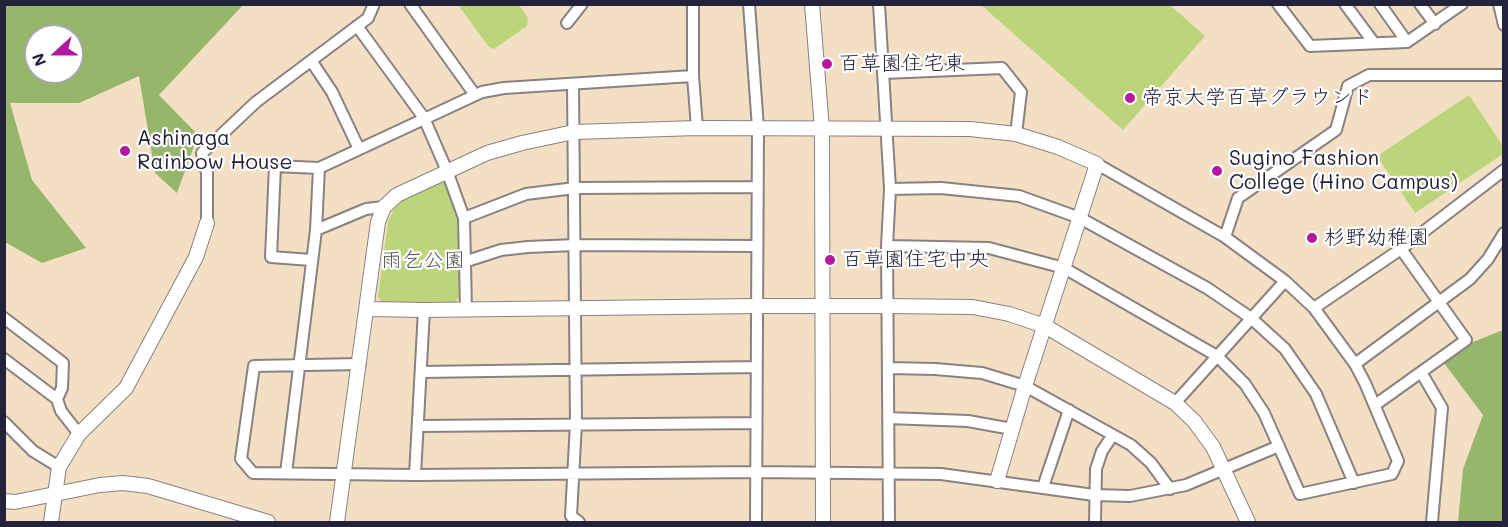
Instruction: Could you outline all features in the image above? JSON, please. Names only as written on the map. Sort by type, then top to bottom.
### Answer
[{"type":"street","points":[[51,522],[59,468],[79,434],[126,388],[196,257],[207,223],[207,172],[202,153],[256,102],[368,18],[374,4]]},
{"type":"street","points":[[410,4],[475,95]]},
{"type":"street","points":[[567,23],[582,4]]},
{"type":"street","points":[[693,4],[693,76],[697,128]]},
{"type":"street","points":[[749,4],[758,128],[756,522]]},
{"type":"street","points":[[812,4],[822,129],[823,522]]},
{"type":"street","points":[[879,4],[890,189],[887,246],[889,522]]},
{"type":"street","points":[[1278,4],[1310,46],[1407,42],[1462,4]]},
{"type":"street","points":[[1345,4],[1374,43]]},
{"type":"street","points":[[1380,4],[1407,42]]},
{"type":"street","points":[[1420,4],[1435,24]]},
{"type":"street","points":[[1499,4],[1503,25]]},
{"type":"street","points":[[357,26],[424,118],[447,171],[465,218],[466,309]]},
{"type":"street","points":[[312,62],[332,92],[359,149]]},
{"type":"street","points":[[884,73],[1002,68],[1020,92],[1016,134]]},
{"type":"street","points":[[1225,237],[1238,198],[1336,130],[1348,86],[1369,75],[1503,75]]},
{"type":"street","points":[[311,260],[272,256],[275,166],[319,168],[475,95],[504,88],[693,76]]},
{"type":"street","points":[[573,84],[576,423],[571,516],[579,522]]},
{"type":"street","points":[[337,522],[378,222],[384,207],[397,195],[487,153],[574,132],[697,128],[970,129],[1016,134],[1058,147],[1097,164],[1225,237],[1285,281],[1314,308],[1355,364],[1398,461],[1392,474],[1300,494],[1264,413],[1245,384],[1217,356],[1064,268],[989,248],[887,246]]},
{"type":"street","points":[[997,481],[1025,386],[1097,164]]},
{"type":"street","points":[[286,473],[315,230],[319,168]]},
{"type":"street","points":[[1314,308],[1401,249],[1503,170]]},
{"type":"street","points":[[465,218],[526,194],[575,188],[757,187]]},
{"type":"street","points":[[890,189],[941,188],[1003,194],[1030,200],[1080,218],[1207,288],[1251,318],[1285,349],[1316,394],[1354,483]]},
{"type":"street","points":[[315,230],[366,210],[384,207]]},
{"type":"street","points":[[1355,364],[1470,279],[1488,259],[1503,233]]},
{"type":"street","points":[[466,261],[501,250],[528,247],[757,246]]},
{"type":"street","points":[[1375,405],[1466,340],[1401,249]]},
{"type":"street","points":[[1175,403],[1285,281]]},
{"type":"street","points":[[367,309],[887,306],[973,307],[1010,314],[1045,326],[1175,403],[1200,429],[1213,447],[1248,522]]},
{"type":"street","points":[[415,475],[424,310]]},
{"type":"street","points":[[4,318],[63,363],[62,388],[57,399]]},
{"type":"street","points":[[4,359],[57,399],[61,411],[79,434]]},
{"type":"street","points":[[360,364],[254,366],[241,459],[253,473],[941,474],[1094,495],[1130,496],[1170,489],[1225,470],[1279,446]]},
{"type":"street","points":[[422,372],[756,367]]},
{"type":"street","points":[[889,368],[982,373],[1025,386],[1131,445],[1151,463],[1170,489]]},
{"type":"street","points":[[1421,372],[1442,408],[1432,522]]},
{"type":"street","points":[[1043,487],[1069,410]]},
{"type":"street","points":[[888,418],[968,421],[1012,429]]},
{"type":"street","points":[[4,422],[33,451],[59,468]]},
{"type":"street","points":[[418,426],[756,423]]},
{"type":"street","points":[[1095,522],[1096,469],[1102,451],[1113,435]]},
{"type":"street","points":[[4,501],[15,502],[100,485],[123,483],[148,486],[268,522]]},
{"type":"green space","points":[[5,4],[243,5],[159,95],[198,135],[177,193],[155,173],[139,76],[79,103],[10,103],[32,180],[86,248],[42,263],[5,242]]},
{"type":"green space","points":[[458,5],[519,5],[528,18],[527,26],[494,49],[489,47]]},
{"type":"green space","name":"帝京大学百草グラウンド","points":[[981,5],[1170,5],[1205,36],[1123,130]]},
{"type":"green space","points":[[1469,95],[1503,146],[1503,154],[1415,213],[1377,156]]},
{"type":"green space","name":"雨乞公園","points":[[442,181],[448,186],[459,215],[461,296],[455,302],[382,302],[378,297],[388,222],[394,209],[404,200]]},
{"type":"green space","points":[[1503,330],[1503,522],[1458,522],[1463,469],[1483,415],[1444,363],[1473,342]]},
{"type":"place","name":"百草園住宅東","points":[[827,64]]},
{"type":"place","name":"帝京大学百草グラウンド","points":[[1130,98]]},
{"type":"place","name":"Ashinaga Rainbow House","points":[[125,151]]},
{"type":"place","name":"Sugino Fashion College (Hino Campus)","points":[[1217,171]]},
{"type":"place","name":"杉野幼稚園","points":[[1312,238]]},
{"type":"place","name":"百草園住宅中央","points":[[830,260]]}]
